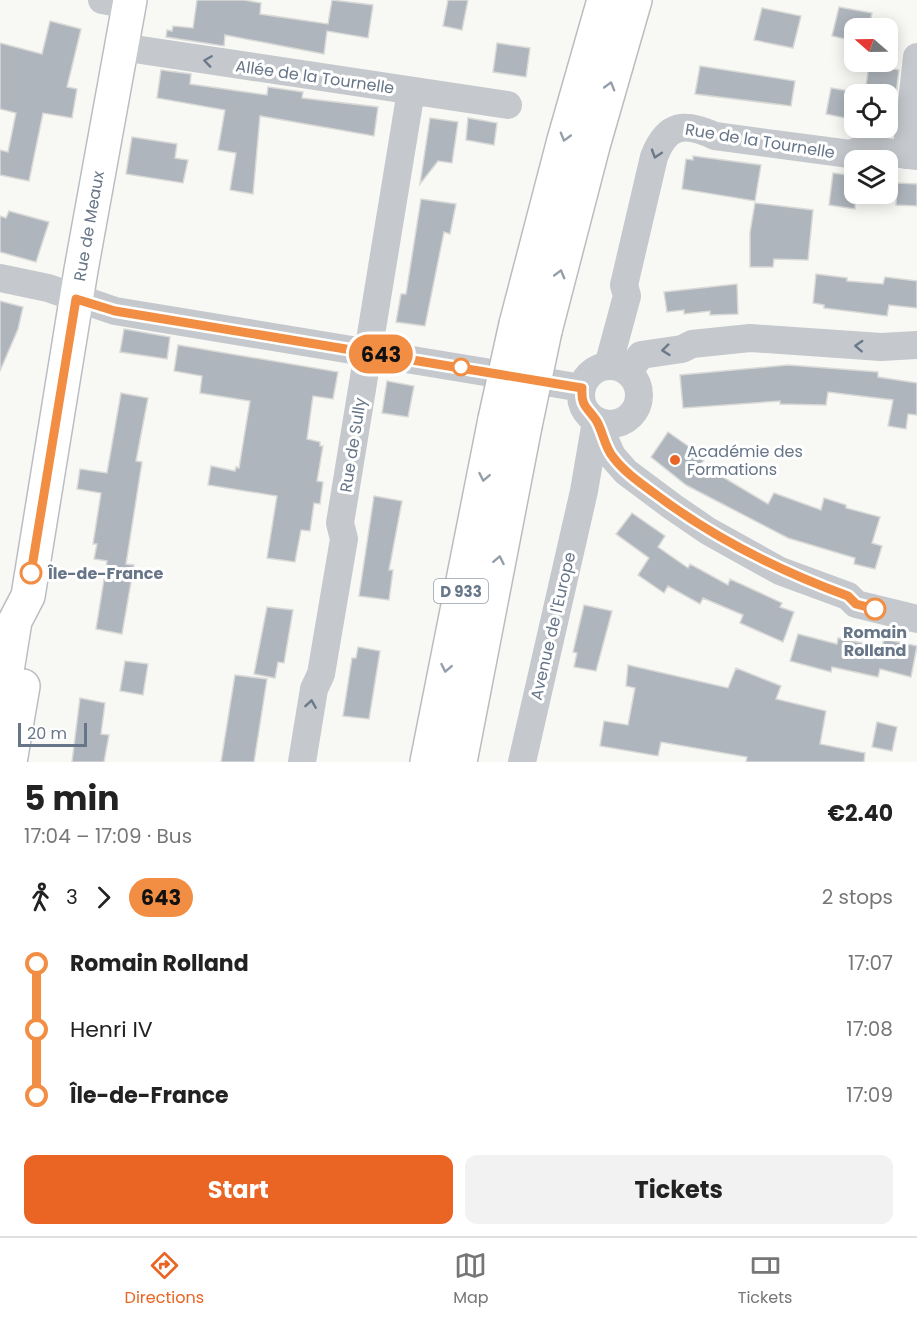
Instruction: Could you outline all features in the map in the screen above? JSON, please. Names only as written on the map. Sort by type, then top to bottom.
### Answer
[{"type":"main road","name":"D 933","points":[[427,762],[531,328],[564,140],[604,0]]},
{"type":"main road","name":"D 933","points":[[531,328],[593,146],[635,0]]},
{"type":"main road","name":"Rue de Meaux","points":[[0,714],[15,621],[27,596],[76,299],[121,47],[121,2]]},
{"type":"main road","name":"D 933","points":[[460,762],[510,422]]},
{"type":"main road","name":"Rue de Meaux","points":[[10,762],[33,623],[27,596]]},
{"type":"main road","points":[[0,762],[14,682],[9,664]]},
{"type":"street","name":"Allée de la Tournelle","points":[[121,47],[508,105]]},
{"type":"street","points":[[912,155],[917,57]]},
{"type":"street","name":"Rue de Sully","points":[[302,762],[314,689],[321,674],[344,539],[340,523],[411,91]]},
{"type":"street","name":"Rue de la Tournelle","points":[[618,369],[627,296],[624,285],[654,157],[659,143],[668,131],[682,127],[702,130],[715,136],[850,154],[863,149],[912,155]]},
{"type":"street","points":[[0,278],[48,288],[115,311],[582,388]]},
{"type":"street","points":[[917,345],[881,347],[750,338],[692,344],[682,349],[641,355],[618,369],[590,375],[582,388],[586,411],[606,428],[626,472],[708,531],[780,571],[848,596],[856,604],[917,619]]},
{"type":"street","points":[[606,428],[635,411],[639,400],[637,384],[618,369]]},
{"type":"street","name":"Avenue de l'Europe","points":[[522,762],[586,483],[606,428]]},
{"type":"street","points":[[586,483],[608,474],[626,472]]},
{"type":"building","points":[[197,0],[244,0],[261,3],[260,14],[328,24],[332,0],[373,5],[368,38],[327,31],[324,54],[225,35],[224,46],[166,37],[167,30],[172,31],[173,26],[193,28]]},
{"type":"building","points":[[448,0],[468,0],[462,30],[443,26]]},
{"type":"building","points":[[839,7],[872,13],[871,18],[844,18],[844,39],[832,36]]},
{"type":"building","points":[[762,8],[801,16],[793,48],[754,40]]},
{"type":"building","points":[[50,21],[81,29],[67,87],[77,89],[72,118],[43,113],[29,181],[0,175],[0,150],[8,152],[16,113],[0,109],[0,43],[42,54]]},
{"type":"building","points":[[497,43],[530,48],[526,77],[493,72]]},
{"type":"building","points":[[700,66],[795,81],[791,106],[695,94]]},
{"type":"building","points":[[161,70],[191,74],[190,84],[267,95],[268,87],[303,92],[302,98],[378,107],[374,136],[260,116],[253,194],[230,190],[236,153],[218,150],[225,110],[157,98]]},
{"type":"building","points":[[899,70],[897,84],[866,84],[868,72],[898,72]]},
{"type":"building","points":[[831,88],[844,90],[844,118],[826,114]]},
{"type":"building","points":[[430,118],[458,122],[452,163],[438,161],[420,184]]},
{"type":"building","points":[[468,118],[497,123],[494,145],[466,140]]},
{"type":"building","points":[[132,137],[177,144],[175,158],[188,160],[183,183],[126,174]]},
{"type":"building","points":[[693,156],[761,165],[755,201],[682,189],[686,159],[693,160]]},
{"type":"building","points":[[833,173],[844,174],[844,204],[855,204],[855,209],[829,205]]},
{"type":"building","points":[[898,183],[917,184],[917,206],[896,205],[898,204]]},
{"type":"building","points":[[421,199],[456,204],[450,234],[444,232],[425,326],[396,322],[401,294],[406,294]]},
{"type":"building","points":[[755,203],[813,210],[808,260],[774,259],[773,267],[750,267],[750,232]]},
{"type":"building","points":[[9,211],[49,222],[36,262],[0,252],[0,216],[6,218]]},
{"type":"building","points":[[816,274],[847,278],[847,281],[883,284],[885,277],[917,281],[917,308],[889,305],[887,316],[824,308],[824,305],[813,303]]},
{"type":"building","points":[[737,284],[738,314],[710,315],[710,311],[684,314],[684,310],[667,312],[664,292]]},
{"type":"building","points":[[0,301],[23,307],[18,329],[0,371]]},
{"type":"building","points":[[124,329],[170,337],[167,359],[120,352]]},
{"type":"building","points":[[178,345],[338,372],[333,399],[313,396],[307,439],[320,442],[320,446],[323,446],[317,481],[323,482],[320,504],[314,503],[310,531],[301,530],[295,562],[267,558],[277,496],[208,485],[211,466],[235,471],[236,467],[239,468],[250,401],[200,393],[202,376],[174,371]]},
{"type":"building","points":[[788,365],[878,372],[878,377],[917,383],[917,415],[908,414],[906,429],[888,426],[893,400],[828,392],[826,405],[780,404],[780,401],[683,408],[680,375]]},
{"type":"building","points":[[387,381],[414,386],[408,417],[382,413]]},
{"type":"building","points":[[121,393],[148,398],[136,461],[142,462],[126,564],[134,565],[122,634],[96,629],[107,561],[94,559],[97,544],[93,544],[101,493],[77,489],[80,469],[107,473]]},
{"type":"building","points":[[668,432],[705,458],[701,464],[768,504],[774,493],[821,510],[824,498],[846,505],[846,508],[880,517],[872,543],[882,546],[875,569],[854,564],[855,558],[788,538],[686,485],[651,457]]},
{"type":"building","points":[[374,496],[402,501],[389,570],[393,570],[389,600],[359,596]]},
{"type":"building","points":[[632,513],[665,536],[658,547],[688,568],[690,564],[728,585],[730,579],[782,603],[780,607],[794,612],[783,642],[740,623],[743,615],[703,598],[700,604],[668,586],[664,593],[638,575],[649,558],[616,534]]},
{"type":"building","points":[[584,605],[612,611],[596,671],[574,667],[577,653],[573,652]]},
{"type":"building","points":[[267,607],[293,610],[284,663],[278,662],[275,678],[254,674]]},
{"type":"building","points":[[798,634],[837,644],[838,638],[882,647],[884,639],[917,646],[911,677],[880,669],[878,677],[832,667],[831,672],[790,661]]},
{"type":"building","points":[[358,647],[380,651],[369,719],[343,716],[352,658],[356,658]]},
{"type":"building","points":[[125,661],[148,664],[143,695],[120,691]]},
{"type":"building","points":[[628,665],[728,688],[736,668],[781,686],[776,699],[826,711],[820,744],[865,753],[864,762],[746,762],[747,757],[661,742],[658,756],[600,746],[604,721],[628,725],[635,688],[626,686]]},
{"type":"building","points":[[235,675],[267,679],[254,762],[221,762]]},
{"type":"building","points":[[80,698],[105,703],[101,734],[109,735],[104,762],[72,762]]},
{"type":"building","points":[[877,722],[897,727],[892,751],[872,747]]},
{"type":"bus line","name":"643","points":[[31,573],[76,299],[115,311],[582,388],[586,411],[596,420],[612,456],[633,478],[708,531],[780,571],[848,596],[856,604],[875,609]]},
{"type":"place","name":"Académie des Formations","points":[[675,460]]},
{"type":"place","name":"Île-de-France","points":[[31,573]]},
{"type":"place","name":"Romain Rolland","points":[[875,609]]}]
